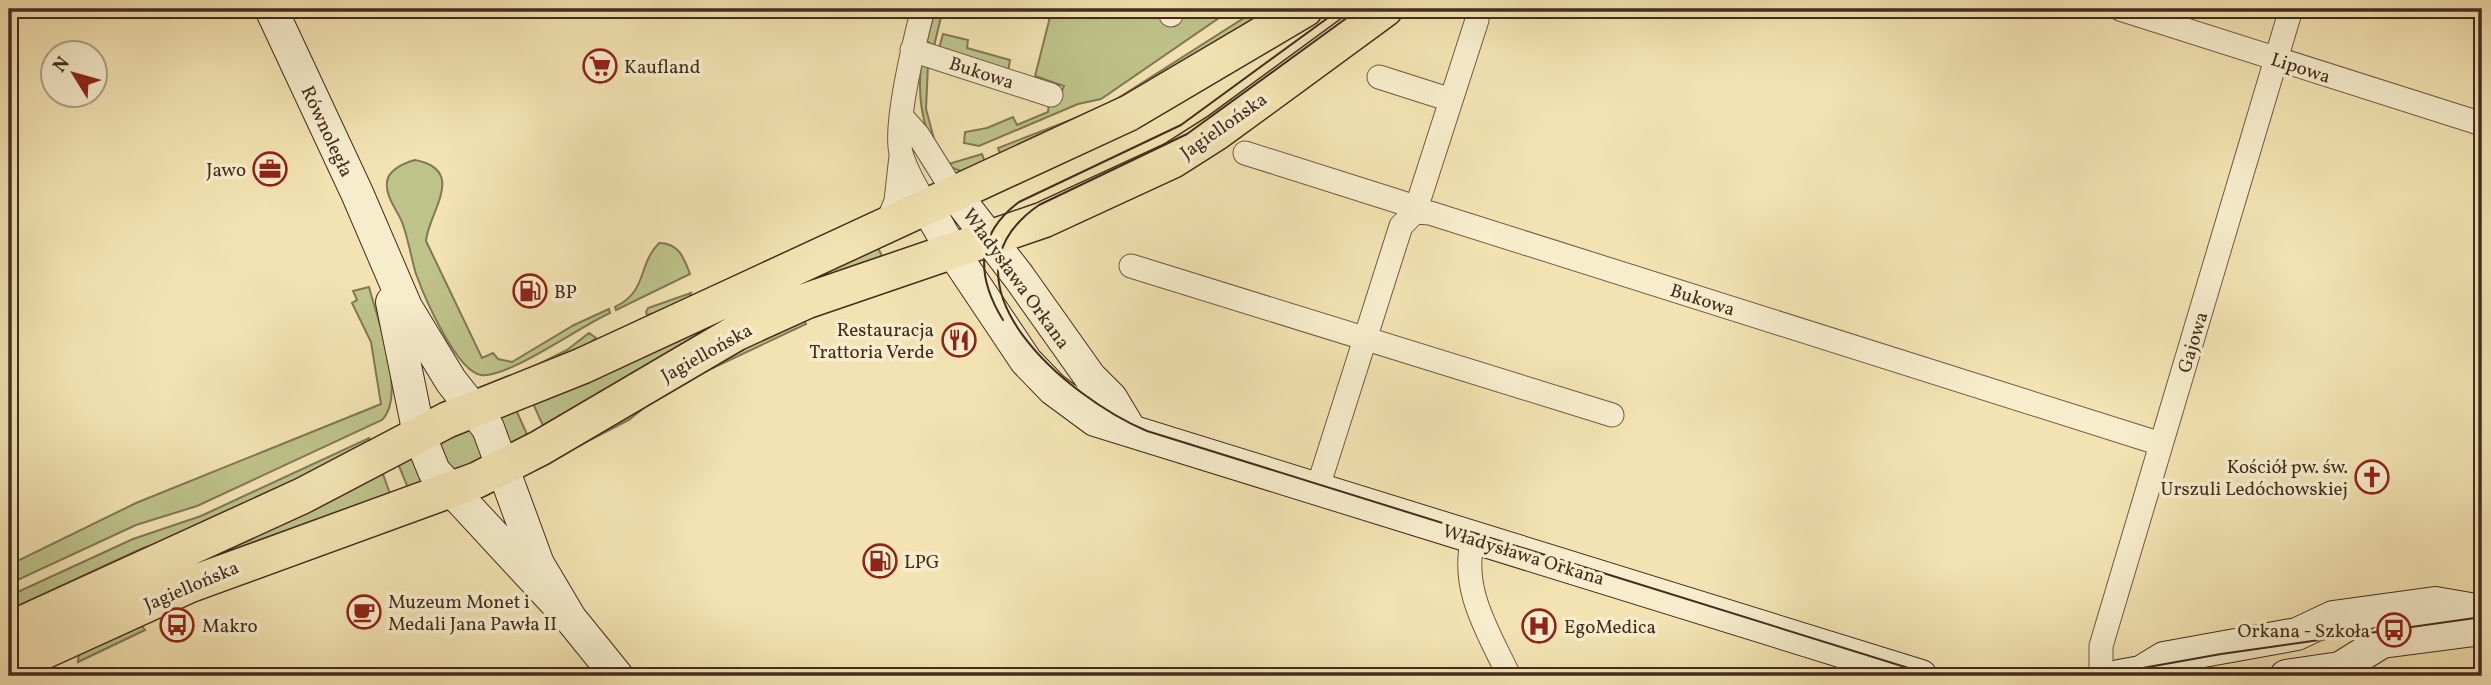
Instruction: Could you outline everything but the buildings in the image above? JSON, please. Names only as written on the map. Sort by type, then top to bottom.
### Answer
[{"type":"main road","name":"Jagiellońska","points":[[9,630],[302,496],[419,434],[473,409],[582,366],[1129,113],[1306,9]]},
{"type":"main road","name":"Jagiellońska","points":[[9,667],[200,580],[451,491],[504,468],[736,333],[806,302],[1043,220],[1172,160],[1217,132],[1385,9]]},
{"type":"street","name":"Równoległa","points":[[271,9],[358,193],[382,255],[424,340],[488,428],[538,564],[570,618]]},
{"type":"street","points":[[886,226],[896,201],[901,153],[899,134],[912,50],[923,9]]},
{"type":"street","name":"Lipowa","points":[[2120,9],[2482,124]]},
{"type":"street","name":"Gajowa","points":[[2101,676],[2101,646],[2291,9]]},
{"type":"street","points":[[1317,490],[1401,226],[1415,212],[1477,20]]},
{"type":"street","name":"Bukowa","points":[[912,50],[1051,95]]},
{"type":"street","points":[[1379,77],[1451,100]]},
{"type":"street","points":[[902,118],[918,135],[941,201]]},
{"type":"street","points":[[901,153],[941,201]]},
{"type":"street","name":"Bukowa","points":[[1245,153],[1403,203],[1415,212],[1430,213],[2161,444]]},
{"type":"street","name":"Władysława Orkana","points":[[941,201],[988,239],[1090,377],[1111,398],[1129,428]]},
{"type":"street","name":"Władysława Orkana","points":[[941,201],[953,252],[1011,342],[1040,377],[1095,420],[1129,428],[1317,490],[1921,676]]},
{"type":"street","name":"Równoległa","points":[[382,255],[419,434],[434,471],[570,618]]},
{"type":"street","points":[[1131,266],[1612,415]]},
{"type":"street","points":[[1473,538],[1468,560],[1470,590],[1509,676]]},
{"type":"street","points":[[2136,675],[2164,658],[2297,634],[2333,617],[2435,603],[2482,611]]},
{"type":"street","points":[[570,618],[617,676]]},
{"type":"street","points":[[2286,676],[2340,668],[2382,642],[2482,629]]},
{"type":"green space","points":[[935,9],[943,9],[934,46],[927,41]]},
{"type":"green space","points":[[1052,9],[1232,9],[1101,99],[1078,104],[979,146],[964,143],[965,132],[987,128],[1013,117],[1017,125],[1048,112],[1049,103],[1060,95],[1064,86],[1035,76]]},
{"type":"green space","points":[[1258,9],[1286,9],[1146,93],[1003,161],[998,148],[1104,107]]},
{"type":"green space","points":[[943,34],[968,40],[967,48],[1010,60],[1008,72],[938,52]]},
{"type":"green space","points":[[928,65],[926,109],[937,150],[927,131],[921,98],[921,66]]},
{"type":"green space","points":[[982,154],[987,168],[966,173],[945,165]]},
{"type":"green space","points":[[415,160],[431,165],[439,173],[441,194],[426,241],[482,358],[493,353],[498,359],[512,362],[574,325],[609,309],[610,313],[508,369],[481,375],[471,370],[461,361],[433,315],[416,274],[402,222],[388,192],[390,174]]},
{"type":"green space","points":[[875,242],[882,256],[795,287],[546,432],[530,397]]},
{"type":"green space","points":[[659,243],[676,249],[683,257],[690,274],[616,310],[615,307],[625,301],[638,286],[647,260]]},
{"type":"green space","points":[[369,287],[391,375],[389,408],[382,420],[197,506],[136,525],[9,584],[9,565],[136,503],[381,404],[371,342],[352,303],[357,300],[353,291]]},
{"type":"green space","points":[[691,293],[687,303],[647,315],[648,308]]},
{"type":"green space","points":[[804,320],[806,324],[666,390],[629,420],[559,456],[708,359]]},
{"type":"green space","points":[[589,333],[596,338],[568,360],[521,373],[567,350]]},
{"type":"green space","points":[[513,403],[530,441],[508,453],[494,413]]},
{"type":"green space","points":[[475,429],[488,451],[470,474],[447,468],[439,442],[446,431]]},
{"type":"green space","points":[[369,438],[373,449],[187,534],[143,548],[9,610],[9,596],[133,539],[201,516]]},
{"type":"green space","points":[[408,451],[429,479],[411,495],[396,459]]},
{"type":"green space","points":[[380,466],[393,502],[9,656],[9,641]]},
{"type":"green space","points":[[142,626],[145,630],[78,662],[79,652]]},
{"type":"tram line","points":[[1003,320],[988,288],[984,257],[994,228],[1019,202],[1181,125],[1340,9]]},
{"type":"tram line","points":[[1359,9],[1187,134],[1039,205],[1009,236],[998,268],[1004,302],[1023,335],[1050,366],[1082,393],[1147,431],[1934,676]]},
{"type":"tram line","points":[[2098,676],[2221,654],[2482,617]]},
{"type":"place","name":"Kaufland","points":[[600,66]]},
{"type":"place","name":"Jawo","points":[[270,169]]},
{"type":"place","name":"BP","points":[[530,291]]},
{"type":"place","name":"Restauracja Trattoria Verde","points":[[959,340]]},
{"type":"place","name":"Kościół pw. św. Urszuli Ledóchowskiej","points":[[2372,477]]},
{"type":"place","name":"LPG","points":[[880,561]]},
{"type":"place","name":"Muzeum Monet i Medali Jana Pawła II","points":[[364,612]]},
{"type":"place","name":"Makro","points":[[177,625]]},
{"type":"place","name":"EgoMedica","points":[[1539,626]]},
{"type":"place","name":"Orkana - Szkoła","points":[[2394,630]]}]
